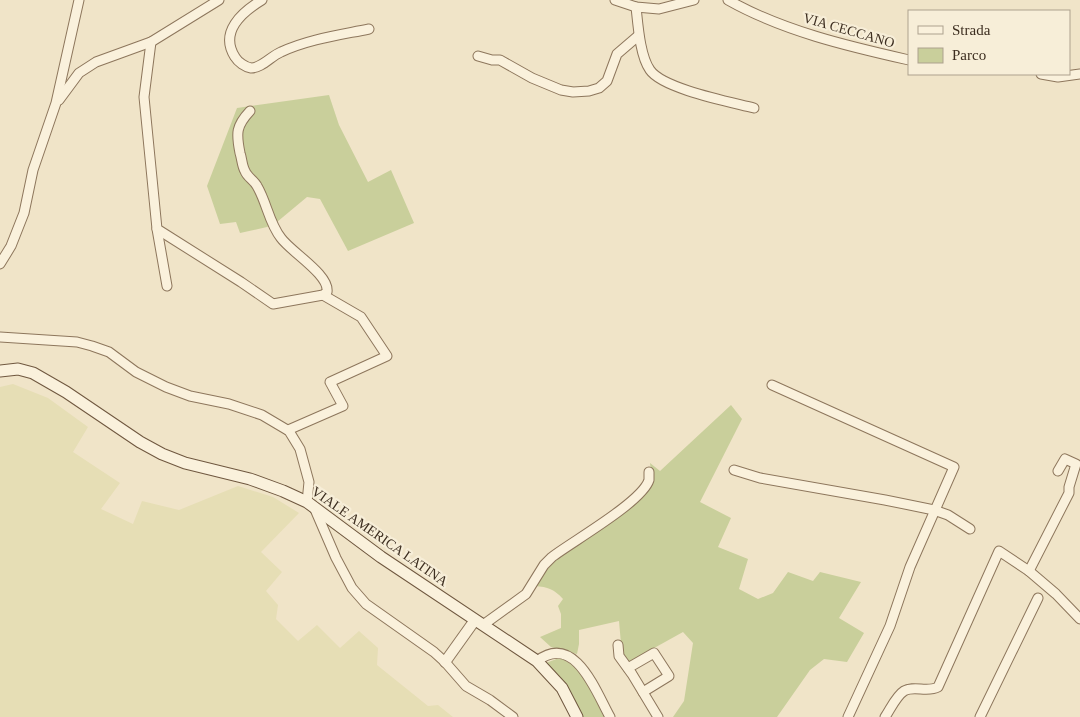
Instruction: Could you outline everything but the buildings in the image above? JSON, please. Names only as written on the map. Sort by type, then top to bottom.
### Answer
[{"type":"main road","name":"VIALE AMERICA LATINA","points":[[0,370],[18,369],[33,373],[66,392],[140,442],[162,454],[185,463],[250,479],[283,490],[310,504],[381,557],[537,661],[562,688],[577,717]]},
{"type":"street","points":[[0,264],[11,246],[24,213],[33,170],[56,103],[79,0]]},
{"type":"street","points":[[56,103],[79,73],[96,62],[151,42],[219,0]]},
{"type":"street","points":[[262,0],[250,7],[239,17],[232,26],[230,36],[234,56],[250,68],[306,43],[370,29]]},
{"type":"street","points":[[615,0],[636,7],[659,9],[694,0]]},
{"type":"street","name":"VIA CECCANO","points":[[728,0],[751,13],[792,28],[861,49],[908,60]]},
{"type":"street","points":[[636,7],[638,36],[649,69],[655,76],[683,88],[754,108]]},
{"type":"street","points":[[478,56],[500,60],[532,78],[561,90],[573,92],[589,91],[599,88],[606,81],[617,54],[638,36]]},
{"type":"street","points":[[151,42],[144,97],[157,230],[167,286]]},
{"type":"street","points":[[1047,75],[1058,77],[1080,74]]},
{"type":"street","points":[[157,230],[242,282],[272,304],[323,295],[327,292],[328,288],[325,282],[311,266],[289,248],[274,229],[257,185],[245,173],[236,136],[241,120],[250,111]]},
{"type":"street","points":[[288,430],[343,406],[330,382],[387,356],[361,317],[323,295]]},
{"type":"street","points":[[0,337],[77,342],[92,346],[109,352],[136,372],[166,387],[190,396],[229,404],[262,415],[288,430],[300,449],[309,482],[310,504],[336,558],[358,595],[377,613],[445,662],[466,686],[497,704],[513,717]]},
{"type":"street","points":[[772,386],[954,467],[910,568],[890,626],[848,717]]},
{"type":"street","points":[[1029,571],[1069,493],[1076,464],[1065,459],[1058,471]]},
{"type":"street","points":[[734,470],[760,478],[934,510],[948,515],[970,529]]},
{"type":"street","points":[[445,662],[479,622],[526,594],[544,565],[552,557],[629,504],[643,490],[649,479],[648,472]]},
{"type":"street","points":[[885,717],[902,692],[910,689],[932,690],[938,687],[999,551],[1029,571],[1056,594],[1080,619]]},
{"type":"street","points":[[980,717],[1038,598]]},
{"type":"street","points":[[618,645],[618,656],[628,668],[658,717]]},
{"type":"street","points":[[628,668],[654,653],[669,676],[643,692]]},
{"type":"street","points":[[537,661],[544,656],[564,654],[576,661],[589,677],[610,717]]},
{"type":"shaded area","points":[[13,384],[48,398],[88,427],[73,452],[120,483],[101,509],[133,524],[142,501],[179,510],[238,486],[273,497],[299,513],[261,552],[282,572],[266,591],[278,605],[276,619],[298,641],[317,625],[340,648],[359,631],[378,648],[377,665],[428,706],[438,705],[453,717],[0,717],[0,387]]},
{"type":"green space","points":[[329,95],[339,125],[368,182],[391,170],[414,223],[348,251],[320,199],[307,197],[277,222],[267,227],[240,233],[236,222],[220,224],[207,186],[237,108]]},
{"type":"green space","points":[[731,405],[742,419],[700,502],[731,518],[718,547],[748,559],[739,589],[758,599],[773,593],[788,572],[813,581],[820,572],[861,582],[839,618],[864,633],[847,662],[824,659],[810,670],[777,717],[673,717],[684,701],[693,643],[683,632],[629,662],[622,655],[619,621],[579,630],[577,654],[551,647],[540,637],[561,628],[561,614],[558,606],[563,599],[550,589],[535,586],[541,574],[554,561],[652,478],[650,463],[660,471]]},
{"type":"green space","points":[[559,658],[575,667],[581,674],[592,691],[604,717],[583,717],[566,688],[546,663]]}]
